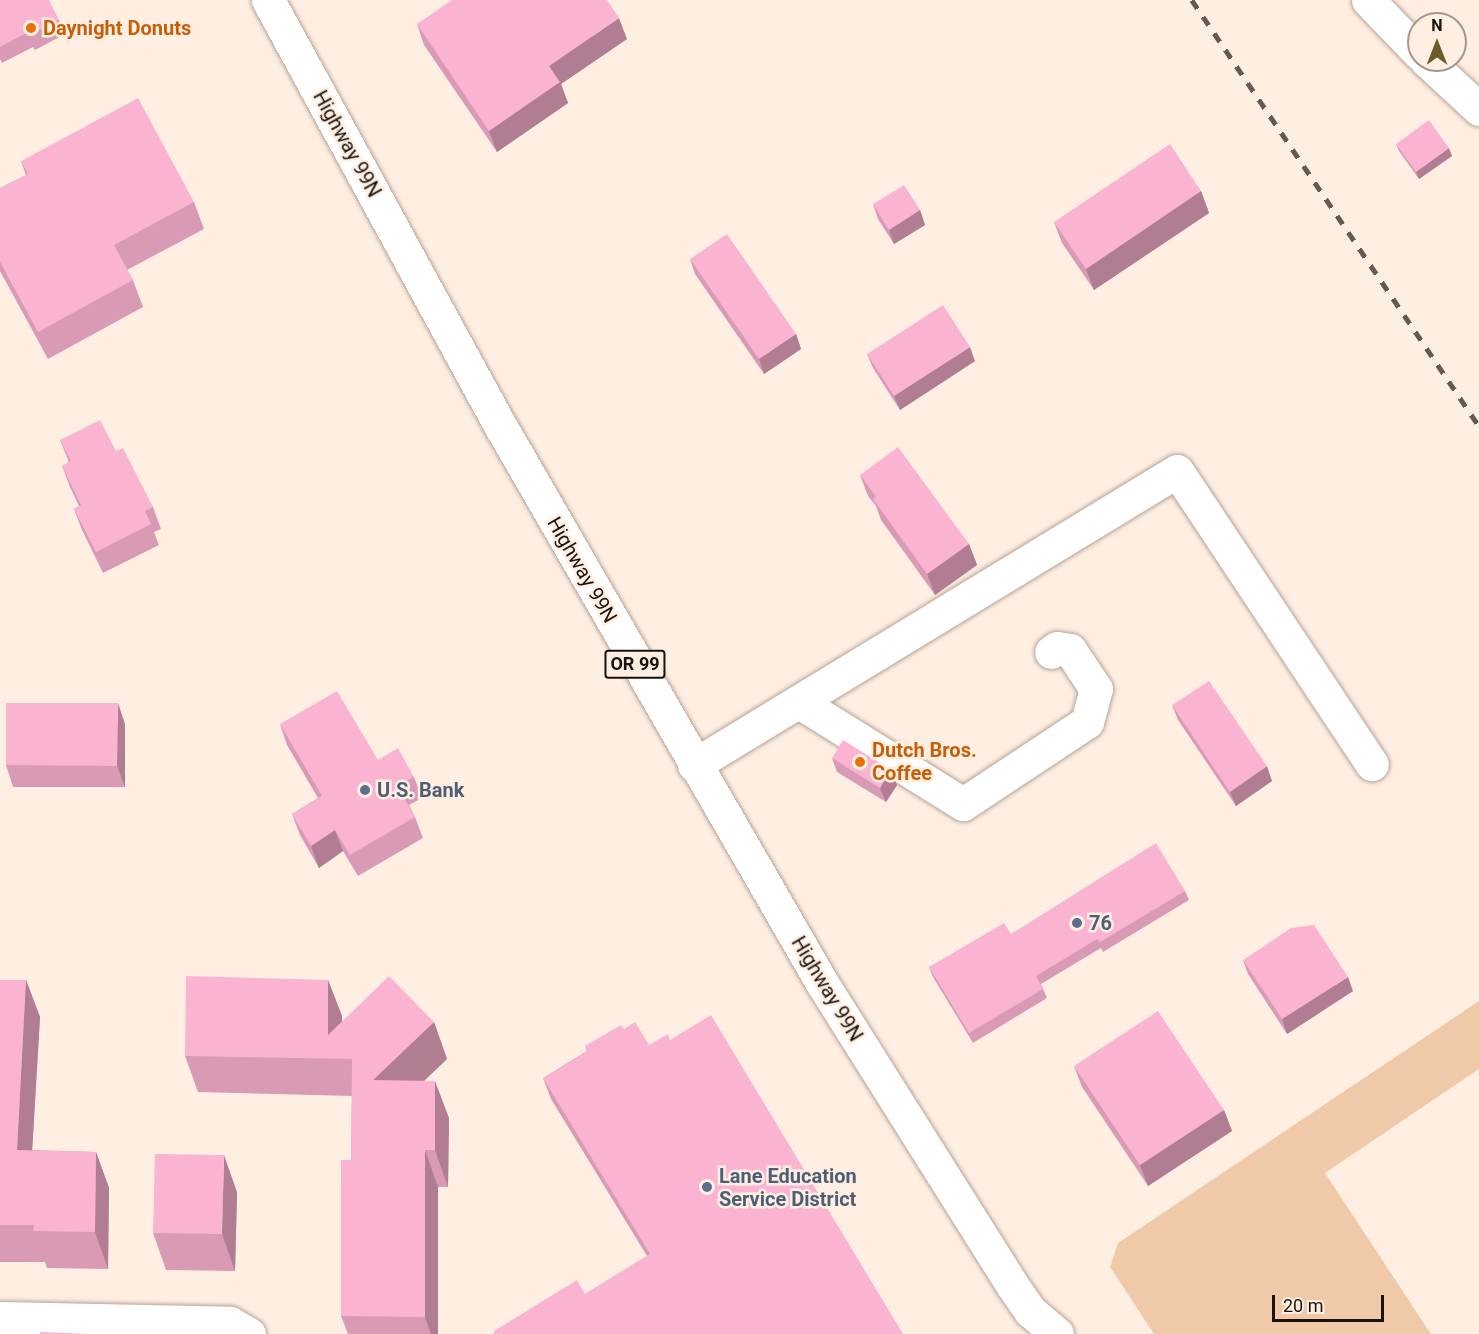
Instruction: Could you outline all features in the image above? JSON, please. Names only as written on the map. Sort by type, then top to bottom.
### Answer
[{"type":"main road","name":"Highway 99N","points":[[268,0],[501,427],[694,765],[907,1120],[1033,1322],[1057,1334]]},
{"type":"main road","points":[[1368,0],[1407,40]]},
{"type":"main road","points":[[1439,72],[1479,109]]},
{"type":"main road","points":[[694,765],[1177,471],[1372,764]]},
{"type":"main road","points":[[799,702],[963,804],[1087,722],[1096,689],[1070,650],[1057,648],[1051,652]]},
{"type":"main road","points":[[15,1324],[230,1323],[249,1334]]},
{"type":"shaded area","points":[[1479,1001],[1479,1069],[1325,1173],[1431,1334],[1154,1334],[1110,1267],[1118,1243]]},
{"type":"building","name":"Daynight Donuts","points":[[0,0],[49,0],[59,20],[29,35],[28,32],[0,47]]},
{"type":"building","points":[[452,0],[607,0],[619,18],[549,66],[560,82],[489,131],[417,24]]},
{"type":"building","points":[[138,98],[194,202],[114,245],[133,280],[38,332],[0,262],[0,188],[28,174],[21,161]]},
{"type":"building","points":[[1429,120],[1449,148],[1416,172],[1396,144]]},
{"type":"building","points":[[1170,144],[1201,191],[1086,269],[1054,222]]},
{"type":"building","points":[[904,185],[920,210],[889,230],[873,204]]},
{"type":"building","points":[[727,234],[796,334],[759,359],[690,259]]},
{"type":"building","points":[[943,305],[970,347],[894,396],[867,354]]},
{"type":"building","points":[[100,420],[116,451],[123,448],[153,507],[145,511],[151,524],[96,552],[74,509],[81,505],[62,466],[71,461],[60,440]]},
{"type":"building","points":[[898,447],[969,544],[927,574],[873,499],[876,497],[860,475]]},
{"type":"building","points":[[1209,681],[1267,766],[1230,792],[1172,705]]},
{"type":"building","name":"U.S. Bank","points":[[337,691],[378,760],[398,748],[414,777],[397,786],[415,817],[350,855],[335,830],[311,846],[292,814],[322,796],[280,724]]},
{"type":"building","points":[[6,703],[118,703],[117,766],[6,765]]},
{"type":"building","points":[[843,740],[891,770],[880,788],[832,758]]},
{"type":"building","points":[[1156,843],[1185,891],[1100,942],[1097,939],[1036,976],[1043,989],[969,1033],[929,967],[1004,923],[1011,934]]},
{"type":"building","points":[[1314,925],[1348,977],[1282,1019],[1243,960],[1291,928]]},
{"type":"building","points":[[186,976],[328,980],[328,1035],[389,976],[434,1022],[373,1080],[435,1081],[435,1150],[425,1150],[425,1317],[341,1316],[341,1160],[351,1160],[352,1059],[185,1056]]},
{"type":"building","points":[[0,980],[26,980],[17,1150],[96,1152],[95,1232],[33,1231],[34,1225],[0,1225]]},
{"type":"building","points":[[1158,1011],[1224,1110],[1140,1165],[1074,1066]]},
{"type":"building","name":"Lane Education Service District","points":[[711,1015],[903,1334],[494,1334],[494,1331],[577,1280],[585,1294],[650,1254],[543,1078],[588,1051],[585,1046],[621,1025],[624,1029],[635,1022],[649,1045],[668,1034],[670,1040]]},
{"type":"building","points":[[155,1154],[224,1155],[222,1234],[153,1233]]},
{"type":"building","points":[[40,1332],[90,1334],[40,1334]]},
{"type":"railway","points":[[1192,0],[1479,426]]},
{"type":"place","name":"Daynight Donuts","points":[[31,28]]},
{"type":"place","name":"Dutch Bros. Coffee","points":[[860,762]]},
{"type":"place","name":"U.S. Bank","points":[[365,790]]},
{"type":"place","name":"76","points":[[1077,923]]},
{"type":"place","name":"Lane Education Service District","points":[[707,1187]]}]
